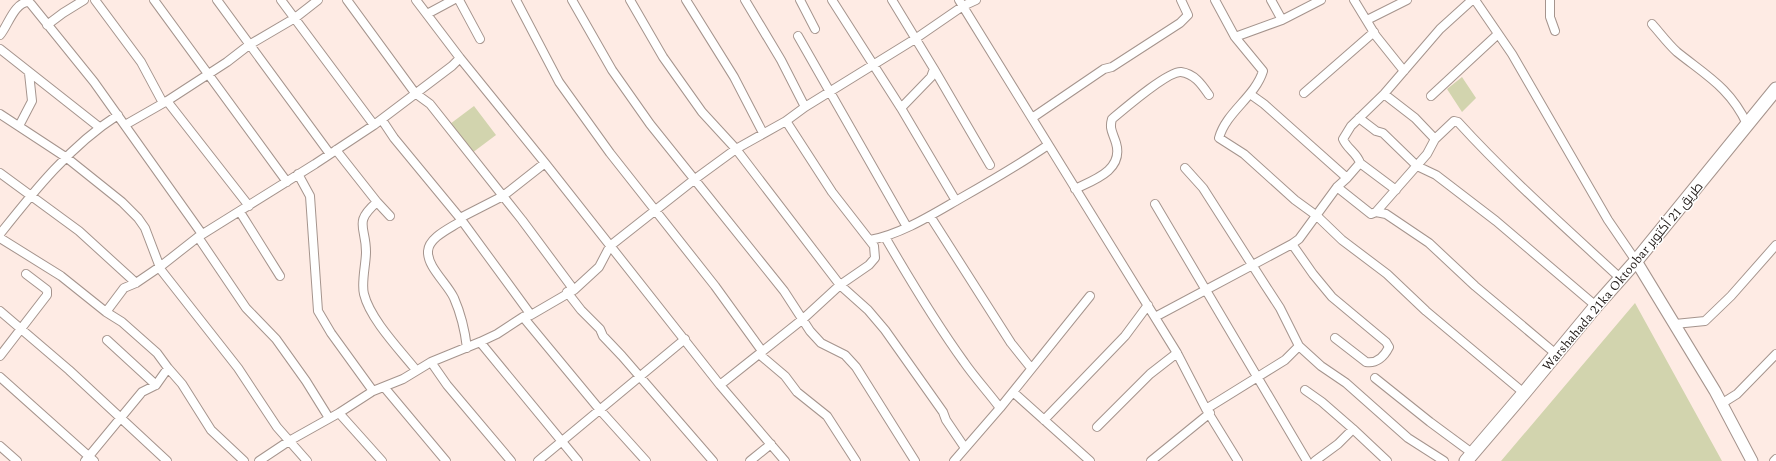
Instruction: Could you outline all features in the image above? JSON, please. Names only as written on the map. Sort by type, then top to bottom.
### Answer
[{"type":"main road","name":"Warshahada 21ka Oktoobar طريق 21 أكتوبر","points":[[1469,457],[1596,306],[1636,261],[1776,89]]},
{"type":"main road","points":[[1636,261],[1675,324],[1752,461]]},
{"type":"street","points":[[47,25],[84,0]]},
{"type":"street","points":[[95,0],[141,62],[165,102],[249,206]]},
{"type":"street","points":[[154,0],[209,73],[287,182]]},
{"type":"street","points":[[217,0],[249,45],[333,152],[390,216]]},
{"type":"street","points":[[281,0],[374,125]]},
{"type":"street","points":[[125,125],[165,102],[249,45],[295,18],[318,0]]},
{"type":"street","points":[[347,0],[415,93],[430,104],[503,196],[571,291],[581,310],[600,329],[603,336],[640,376],[713,461]]},
{"type":"street","points":[[416,0],[460,58],[685,339],[720,385],[785,461]]},
{"type":"street","points":[[427,14],[453,0]]},
{"type":"street","points":[[459,0],[480,40]]},
{"type":"street","points":[[516,0],[559,82],[610,153],[715,286],[760,353],[786,376],[797,392],[826,416],[856,461]]},
{"type":"street","points":[[572,0],[590,35],[630,98],[784,291],[821,343],[845,354],[856,367],[915,461]]},
{"type":"street","points":[[630,0],[663,57],[702,112],[736,149],[840,285],[868,310],[885,330],[943,412],[946,420],[965,448]]},
{"type":"street","points":[[686,0],[734,77],[763,133]]},
{"type":"street","points":[[745,0],[805,107]]},
{"type":"street","points":[[800,0],[815,29]]},
{"type":"street","points":[[832,0],[901,108],[956,201]]},
{"type":"street","points":[[892,0],[990,165]]},
{"type":"street","points":[[259,461],[289,441],[373,391],[403,379],[430,362],[480,342],[571,291],[599,266],[610,246],[695,179],[736,149],[786,121],[805,107],[915,39],[961,3],[976,0]]},
{"type":"street","points":[[1032,118],[1104,69],[1112,67],[1180,23],[1188,15],[1182,0]]},
{"type":"street","points":[[1215,0],[1235,37],[1263,71],[1250,94],[1222,127],[1219,138],[1244,154],[1295,200],[1317,216],[1342,240],[1387,274],[1426,311],[1524,393]]},
{"type":"street","points":[[1271,0],[1282,20]]},
{"type":"street","points":[[1235,37],[1282,20],[1321,0]]},
{"type":"street","points":[[1354,0],[1374,32],[1404,71]]},
{"type":"street","points":[[1367,20],[1406,0]]},
{"type":"street","points":[[1396,190],[1360,163],[1358,157],[1346,145],[1343,139],[1358,118],[1384,94],[1440,29],[1472,0]]},
{"type":"street","points":[[1475,0],[1548,115],[1608,220],[1636,261]]},
{"type":"street","points":[[1550,0],[1550,17],[1555,31]]},
{"type":"street","points":[[0,36],[6,28],[9,17],[26,2],[31,4],[82,66],[118,115],[200,236],[246,308],[276,338],[306,381],[329,418]]},
{"type":"street","points":[[961,3],[1048,146],[1148,305],[1238,461]]},
{"type":"street","points":[[1652,24],[1676,50],[1728,93],[1739,107],[1747,124]]},
{"type":"street","points":[[1304,93],[1374,32]]},
{"type":"street","points":[[1431,96],[1498,34]]},
{"type":"street","points":[[798,36],[831,91],[907,227]]},
{"type":"street","points":[[0,49],[99,126]]},
{"type":"street","points":[[106,312],[124,288],[161,266],[200,236],[240,212],[382,120],[460,58]]},
{"type":"street","points":[[901,108],[931,76],[934,69]]},
{"type":"street","points":[[1075,189],[1111,169],[1117,158],[1116,144],[1110,128],[1112,119],[1169,75],[1181,72],[1199,80],[1209,95]]},
{"type":"street","points":[[19,126],[32,100],[29,73]]},
{"type":"street","points":[[1250,94],[1264,104],[1348,178]]},
{"type":"street","points":[[1384,94],[1414,118],[1435,139]]},
{"type":"street","points":[[0,114],[67,158],[122,202],[138,218],[145,228],[161,266],[161,270],[238,368],[277,426],[308,461]]},
{"type":"street","points":[[0,234],[30,196],[67,158],[99,126],[118,115]]},
{"type":"street","points":[[1358,118],[1376,131],[1383,133],[1417,166],[1436,174],[1490,216],[1596,306]]},
{"type":"street","points":[[382,120],[394,138],[483,248],[527,316],[600,410],[646,461]]},
{"type":"street","points":[[720,385],[803,319],[840,285],[875,258],[874,246],[832,192],[786,121]]},
{"type":"street","points":[[1376,212],[1427,154],[1435,139],[1454,121],[1458,122],[1495,163],[1620,278]]},
{"type":"street","points":[[870,240],[885,237],[930,216],[1048,146]]},
{"type":"street","points":[[467,348],[464,331],[454,298],[442,277],[430,265],[428,250],[433,240],[461,220],[503,196],[545,163]]},
{"type":"street","points":[[1155,317],[1299,239],[1337,187],[1348,178],[1360,163]]},
{"type":"street","points":[[1186,168],[1203,188],[1280,308],[1299,346],[1321,366],[1346,384],[1402,433],[1444,461]]},
{"type":"street","points":[[0,173],[79,231],[136,282]]},
{"type":"street","points":[[298,174],[310,196],[318,311],[330,333],[373,391]]},
{"type":"street","points":[[1337,187],[1371,214],[1376,212],[1386,214],[1429,243],[1475,286],[1556,354]]},
{"type":"street","points":[[377,202],[366,212],[362,222],[366,250],[363,294],[380,324],[416,370]]},
{"type":"street","points":[[1154,204],[1206,289],[1306,461]]},
{"type":"street","points":[[240,212],[280,276]]},
{"type":"street","points":[[930,216],[1011,343],[1031,368]]},
{"type":"street","points":[[885,237],[901,266],[965,364],[1000,408]]},
{"type":"street","points":[[0,238],[61,276],[106,312],[122,322],[148,344],[182,384],[211,430],[244,461]]},
{"type":"street","points":[[1292,244],[1313,274],[1332,297],[1386,342],[1388,347],[1378,361],[1372,363],[1366,362],[1336,338]]},
{"type":"street","points":[[1675,324],[1705,321],[1731,296],[1776,245]]},
{"type":"street","points":[[0,356],[48,292],[26,274]]},
{"type":"street","points":[[954,461],[1000,408],[1090,296]]},
{"type":"street","points":[[1044,420],[1125,336],[1148,305]]},
{"type":"street","points":[[0,311],[69,370],[120,419],[167,461]]},
{"type":"street","points":[[538,461],[685,339]]},
{"type":"street","points":[[107,340],[156,385]]},
{"type":"street","points":[[480,342],[578,461]]},
{"type":"street","points":[[1151,461],[1208,411],[1257,376],[1285,360],[1299,346]]},
{"type":"street","points":[[1097,427],[1150,374],[1177,353]]},
{"type":"street","points":[[1721,404],[1737,394],[1776,354]]},
{"type":"street","points":[[430,362],[447,385],[511,461]]},
{"type":"street","points":[[0,377],[90,460],[142,392],[156,385],[168,368]]},
{"type":"street","points":[[1375,378],[1430,422],[1469,457]]},
{"type":"street","points":[[384,387],[446,461]]},
{"type":"street","points":[[1305,390],[1322,402],[1387,461]]},
{"type":"street","points":[[1013,392],[1090,461]]},
{"type":"street","points":[[338,413],[382,461]]},
{"type":"street","points":[[1315,461],[1338,444],[1353,429]]},
{"type":"street","points":[[750,461],[771,444]]},
{"type":"street","points":[[0,446],[17,461]]},
{"type":"green space","points":[[1462,77],[1476,98],[1462,112],[1447,89]]},
{"type":"green space","points":[[474,106],[496,135],[472,153],[450,124]]},
{"type":"green space","points":[[1635,303],[1722,461],[1501,461]]}]
